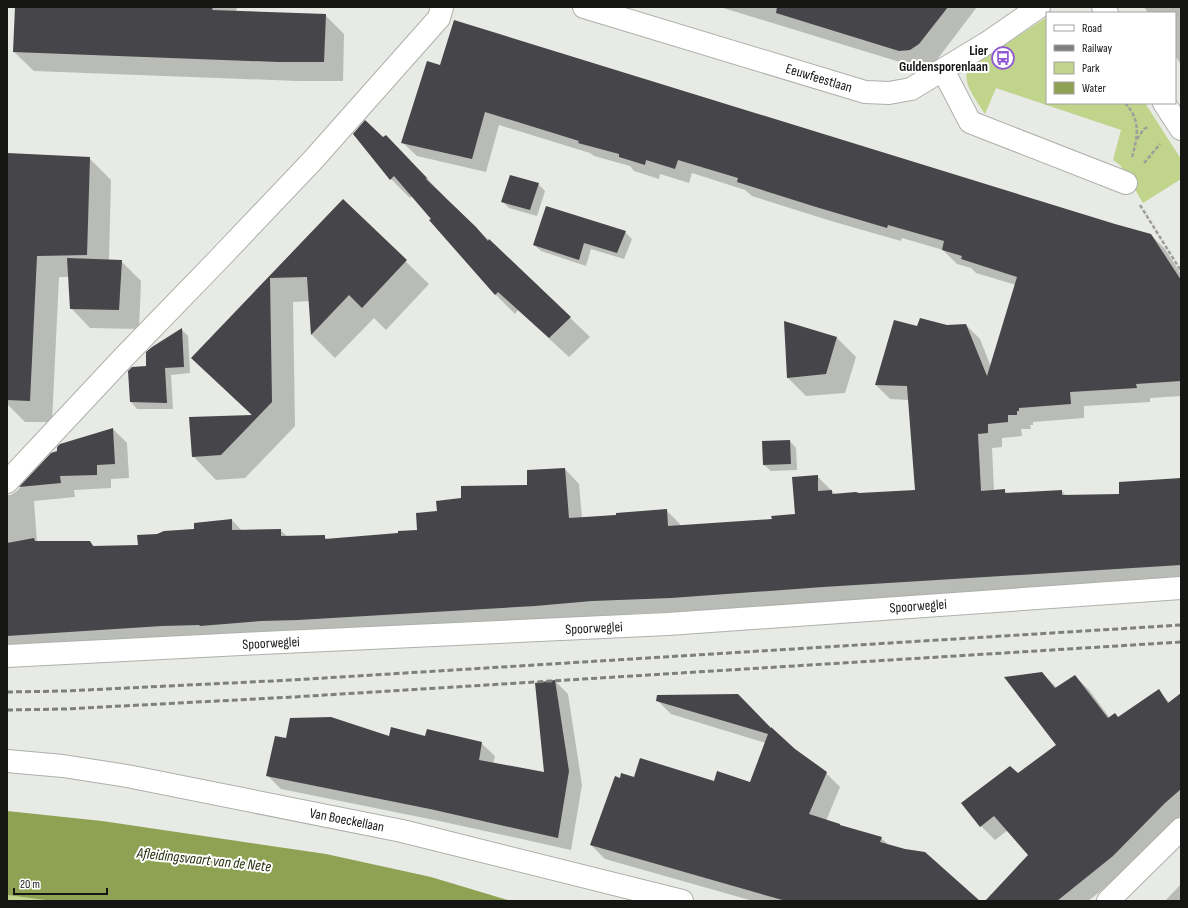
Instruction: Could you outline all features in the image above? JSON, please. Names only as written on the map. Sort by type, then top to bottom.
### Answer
[{"type":"street","points":[[7,482],[123,358],[313,160],[439,18],[442,7]]},
{"type":"street","name":"Eeuwfeestlaan","points":[[584,7],[865,92],[889,93],[911,89],[987,42],[1039,7]]},
{"type":"street","points":[[943,70],[970,122],[1126,183]]},
{"type":"street","points":[[1164,104],[1172,135]]},
{"type":"street","name":"Spoorweglei","points":[[7,656],[668,624],[1181,588]]},
{"type":"street","name":"Van Boeckellaan","points":[[7,760],[63,766],[127,776],[402,831],[682,901]]},
{"type":"street","points":[[1108,901],[1181,829]]},
{"type":"path","points":[[1126,104],[1137,124],[1137,140],[1126,183],[1181,271]]},
{"type":"path","points":[[1126,183],[1154,152],[1172,135]]},
{"type":"green space","points":[[1046,18],[1046,104],[1146,104],[1181,159],[1181,179],[1143,203],[1120,165],[1113,160],[1121,130],[996,88],[985,114],[975,99],[967,81],[966,75],[968,70]]},
{"type":"green space","points":[[7,895],[53,901],[7,901]]},
{"type":"water","name":"Afleidingsvaart van de Nete","points":[[7,811],[102,821],[326,854],[431,877],[511,901],[53,901],[7,895]]},
{"type":"building","points":[[15,7],[213,7],[212,10],[326,14],[324,62],[278,62],[13,52]]},
{"type":"building","points":[[777,7],[948,7],[919,44],[910,50],[899,51],[776,13]]},
{"type":"building","points":[[454,20],[1151,234],[1181,280],[1181,381],[1136,384],[1137,388],[1070,392],[1071,404],[1019,408],[1017,415],[1008,415],[1008,422],[988,424],[988,433],[978,434],[981,491],[1005,489],[1005,493],[1062,490],[1062,495],[1119,494],[1119,482],[1181,478],[1181,565],[671,598],[592,601],[535,606],[7,636],[7,543],[34,538],[35,541],[90,541],[93,546],[138,545],[137,535],[194,529],[194,523],[232,519],[232,530],[281,529],[281,536],[325,535],[325,539],[398,533],[398,531],[417,530],[416,513],[437,511],[436,501],[461,498],[461,486],[527,485],[527,470],[565,468],[569,518],[616,515],[616,513],[667,509],[668,526],[772,519],[771,516],[795,514],[792,477],[818,475],[818,491],[832,490],[832,494],[915,490],[907,386],[875,385],[894,320],[917,326],[920,318],[947,325],[966,324],[987,376],[1017,277],[961,259],[962,256],[942,250],[944,241],[888,225],[887,228],[816,207],[737,182],[738,178],[678,160],[675,169],[646,160],[645,165],[619,157],[619,154],[578,143],[579,141],[485,112],[472,159],[401,143],[427,61],[440,65]]},
{"type":"building","points":[[365,120],[383,137],[386,135],[428,179],[425,178],[476,227],[488,241],[489,239],[571,317],[549,338],[498,292],[495,295],[429,220],[431,219],[394,176],[390,180],[353,134]]},
{"type":"building","points":[[7,153],[90,157],[87,255],[37,256],[30,401],[7,400]]},
{"type":"building","points":[[510,175],[539,183],[530,210],[501,202]]},
{"type":"building","points":[[343,199],[407,260],[362,308],[349,295],[311,335],[307,277],[270,278],[272,402],[221,455],[192,457],[189,417],[252,415],[191,358]]},
{"type":"building","points":[[546,206],[626,231],[617,253],[584,243],[579,260],[533,245]]},
{"type":"building","points":[[67,258],[122,260],[119,310],[70,309]]},
{"type":"building","points":[[784,321],[837,337],[826,374],[787,378]]},
{"type":"building","points":[[182,328],[184,367],[165,368],[167,403],[130,402],[128,371],[132,367],[146,366],[146,352]]},
{"type":"building","points":[[113,428],[115,464],[97,465],[97,475],[60,476],[61,483],[19,487],[51,453],[57,451],[57,447],[60,444]]},
{"type":"building","points":[[790,440],[791,464],[763,465],[762,441]]},
{"type":"building","points":[[1042,672],[1055,688],[1075,675],[1108,718],[1115,713],[1118,717],[1159,689],[1168,703],[1181,693],[1181,789],[1165,803],[1113,856],[1057,901],[985,901],[1028,855],[994,816],[980,827],[961,803],[1010,766],[1018,773],[1056,745],[1004,677]]},
{"type":"building","points":[[555,680],[569,771],[558,838],[430,809],[266,776],[275,736],[286,738],[290,718],[331,717],[389,736],[391,727],[425,736],[427,729],[482,742],[479,760],[544,772],[535,683]]},
{"type":"building","points":[[738,694],[771,728],[795,749],[827,772],[809,814],[882,837],[880,842],[905,849],[925,852],[980,901],[786,901],[590,845],[615,776],[620,778],[621,773],[634,777],[640,758],[714,781],[717,771],[750,782],[768,734],[656,701],[657,695]]},
{"type":"railway","points":[[7,692],[65,691],[292,680],[1181,625]]},
{"type":"railway","points":[[7,710],[65,709],[293,697],[1181,642]]},
{"type":"place","name":"Lier Guldensporenlaan","points":[[1003,58]]}]
